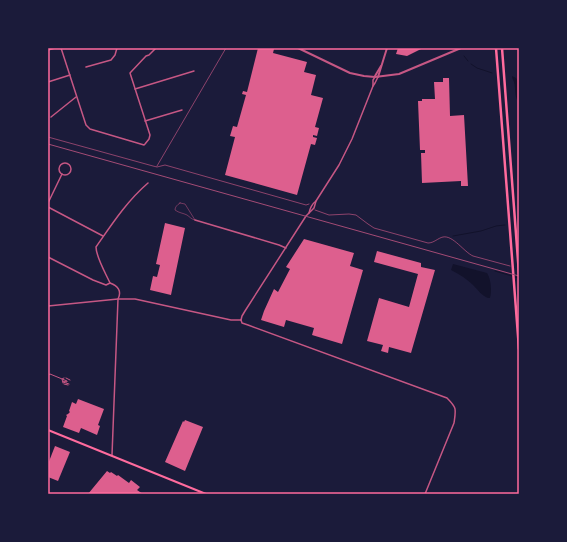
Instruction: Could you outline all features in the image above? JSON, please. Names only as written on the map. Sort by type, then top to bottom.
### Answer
[{"type":"highway","points":[[496,48],[519,349]]},
{"type":"highway","points":[[502,48],[519,274]]},
{"type":"main road","points":[[48,430],[206,494]]},
{"type":"street","points":[[48,50],[55,48]]},
{"type":"street","points":[[61,48],[86,125],[90,129],[144,144],[146,144],[150,136],[130,73],[156,48]]},
{"type":"street","points":[[86,66],[111,60],[115,55],[117,48]]},
{"type":"street","points":[[298,48],[350,73],[375,77],[399,74],[461,48]]},
{"type":"street","points":[[373,86],[373,80],[381,65],[387,48]]},
{"type":"street","points":[[241,320],[245,311],[286,248],[309,213],[314,208],[316,202],[335,172],[352,139],[373,86],[376,83],[381,65]]},
{"type":"street","points":[[135,89],[194,71]]},
{"type":"street","points":[[48,82],[70,75]]},
{"type":"street","points":[[51,117],[76,97]]},
{"type":"street","points":[[145,121],[182,110]]},
{"type":"street","points":[[63,164],[68,164],[70,168],[69,173],[64,175],[62,174],[59,171],[60,166],[63,164]]},
{"type":"street","points":[[48,203],[62,174]]},
{"type":"street","points":[[112,455],[118,299],[120,295],[119,290],[110,283],[96,252],[96,247],[125,206],[137,192],[148,183]]},
{"type":"street","points":[[309,213],[311,206],[316,202]]},
{"type":"street","points":[[48,207],[103,236]]},
{"type":"street","points":[[195,220],[279,244],[286,248]]},
{"type":"street","points":[[48,257],[93,280],[106,285],[110,283]]},
{"type":"street","points":[[49,305],[134,299],[231,320],[241,320],[248,326],[446,398],[454,405],[454,423],[425,494]]},
{"type":"street","points":[[48,375],[50,374],[67,381],[63,382],[68,384],[63,383],[62,379]]},
{"type":"street","points":[[62,379],[65,378],[70,380]]},
{"type":"lane","points":[[180,204],[185,204],[195,220],[192,220],[187,215],[177,212],[175,210],[177,206],[180,204]]},
{"type":"path","points":[[158,167],[226,48]]},
{"type":"path","points":[[48,137],[158,167],[164,165],[306,205]]},
{"type":"path","points":[[315,210],[329,215],[356,215],[374,228],[428,243],[448,237],[457,243],[468,254],[513,267]]},
{"type":"shaded area","points":[[512,76],[516,78],[518,82],[519,103],[516,98]]},
{"type":"shaded area","points":[[453,264],[487,273],[491,285],[490,298],[484,296],[468,281],[451,270]]},
{"type":"building","points":[[258,48],[274,49],[273,53],[307,62],[304,72],[316,75],[311,95],[323,98],[315,127],[319,128],[317,136],[313,135],[313,137],[317,138],[315,145],[311,144],[297,195],[225,175],[235,137],[230,136],[233,126],[237,127],[246,95],[242,94],[243,91],[247,92]]},
{"type":"building","points":[[398,48],[423,48],[407,56],[396,54]]},
{"type":"building","points":[[443,78],[449,78],[450,116],[464,115],[468,186],[461,186],[461,181],[422,183],[421,153],[425,153],[425,150],[420,150],[418,101],[422,101],[422,99],[435,99],[434,82],[443,82]]},
{"type":"building","points":[[165,223],[185,228],[171,295],[150,290],[153,276],[157,277],[160,265],[156,264]]},
{"type":"building","points":[[304,239],[354,253],[350,266],[363,270],[342,344],[312,335],[314,328],[286,320],[284,327],[261,320],[274,289],[278,292],[290,269],[286,267]]},
{"type":"building","points":[[377,251],[421,263],[421,267],[435,270],[411,353],[389,347],[388,353],[381,351],[383,345],[367,341],[379,298],[409,307],[418,274],[374,262]]},
{"type":"building","points":[[78,399],[104,409],[98,425],[100,426],[97,435],[81,428],[79,433],[63,427],[67,416],[66,415],[70,412],[72,402],[76,404]]},
{"type":"building","points":[[185,420],[203,427],[185,471],[165,462],[183,421],[184,422]]},
{"type":"building","points":[[55,446],[70,452],[58,481],[48,477],[48,464]]},
{"type":"building","points":[[107,471],[117,476],[118,475],[129,483],[131,480],[140,487],[137,490],[143,494],[88,494]]},
{"type":"waterway","points":[[464,56],[468,61]]},
{"type":"waterway","points":[[471,64],[477,68],[492,73]]},
{"type":"waterway","points":[[453,236],[505,225]]},
{"type":"waterway","points":[[495,271],[512,276]]},
{"type":"waterway","points":[[515,277],[519,278]]},
{"type":"railway","points":[[48,144],[519,276]]}]
